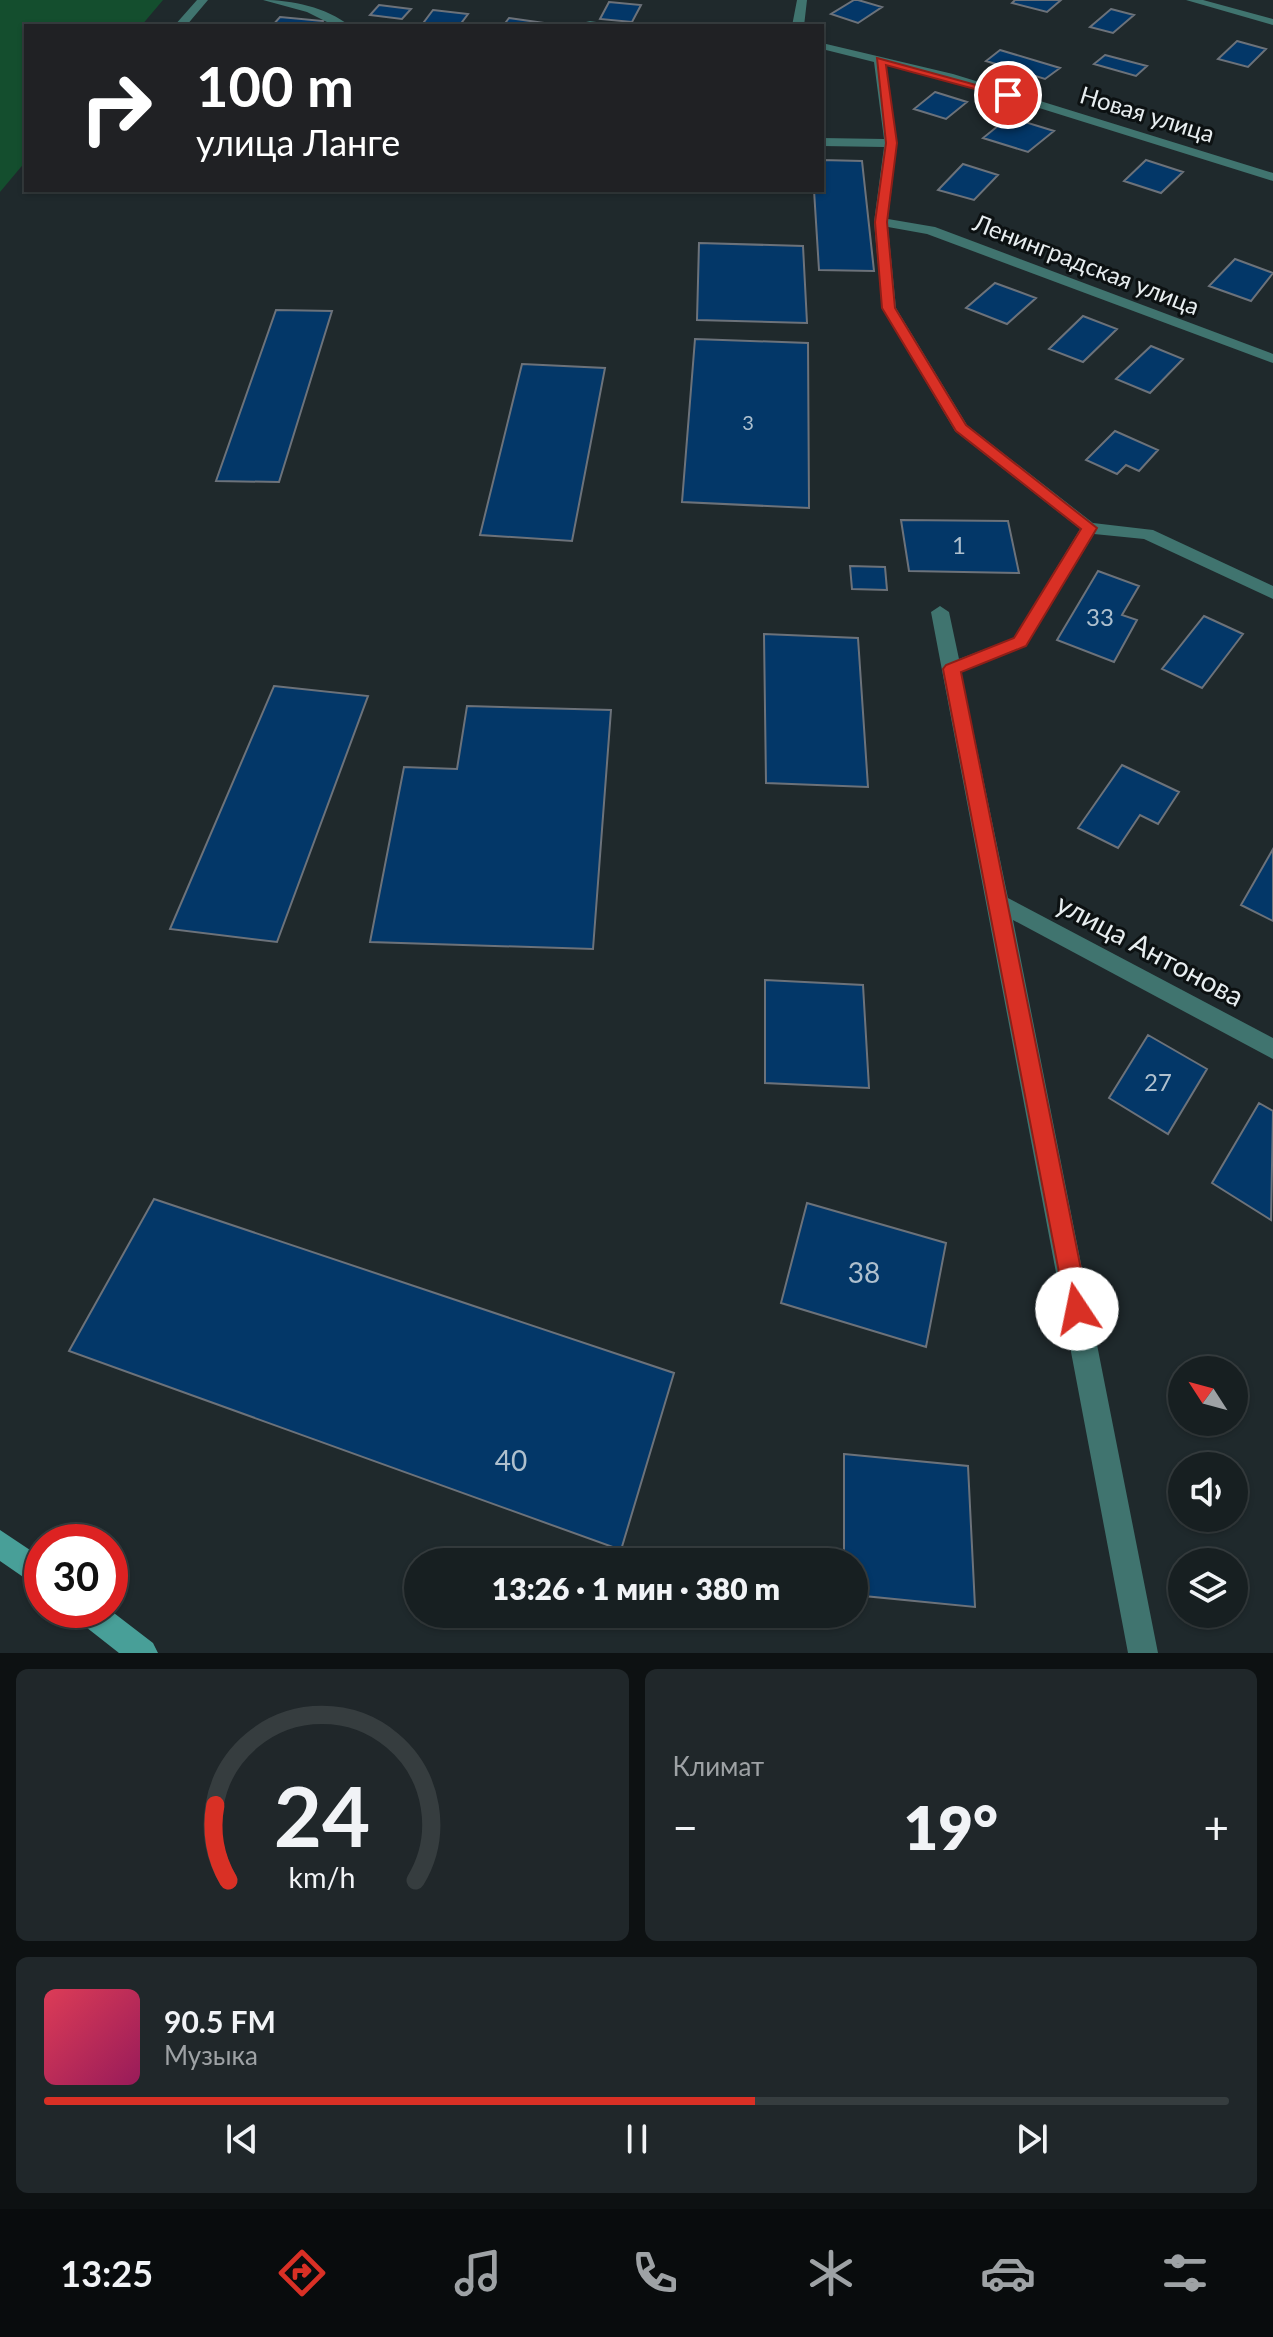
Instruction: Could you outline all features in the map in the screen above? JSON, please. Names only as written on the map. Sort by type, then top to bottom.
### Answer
[{"type":"main road","points":[[0,1544],[24,1562]]},
{"type":"main road","points":[[110,1628],[143,1653]]},
{"type":"street","points":[[182,24],[203,0]]},
{"type":"street","points":[[268,0],[311,10],[340,24]]},
{"type":"street","points":[[798,24],[802,0]]},
{"type":"street","points":[[1191,0],[1273,22]]},
{"type":"street","name":"Новая улица","points":[[824,46],[949,76],[1273,177]]},
{"type":"street","points":[[880,60],[891,143],[881,222],[889,308],[961,428],[1089,528],[1147,534],[1273,593]]},
{"type":"street","points":[[824,142],[891,143]]},
{"type":"street","name":"Ленинградская улица","points":[[881,222],[930,230],[1273,359]]},
{"type":"street","points":[[952,669],[1020,642],[1089,528]]},
{"type":"street","points":[[940,612],[1143,1653]]},
{"type":"street","name":"улица Антонова","points":[[999,903],[1273,1049]]},
{"type":"green space","points":[[0,0],[163,0],[143,24],[24,24],[24,163],[0,192]]},
{"type":"building","points":[[854,0],[882,7],[858,23],[831,14]]},
{"type":"building","points":[[1015,0],[1061,0],[1047,12],[1012,3]]},
{"type":"building","points":[[609,2],[641,5],[632,22],[600,19]]},
{"type":"building","points":[[379,5],[411,9],[402,19],[370,15]]},
{"type":"building","points":[[1111,9],[1134,15],[1113,33],[1090,27]]},
{"type":"building","points":[[433,10],[468,14],[460,24],[422,24]]},
{"type":"building","points":[[280,17],[323,21],[321,24],[274,24]]},
{"type":"building","points":[[509,18],[544,23],[543,24],[504,24]]},
{"type":"building","points":[[1237,41],[1266,49],[1248,67],[1218,59]]},
{"type":"building","points":[[1000,50],[1060,68],[1045,79],[986,61]]},
{"type":"building","points":[[1105,55],[1147,66],[1136,76],[1094,64]]},
{"type":"building","points":[[935,92],[967,102],[946,119],[914,109]]},
{"type":"building","points":[[1009,117],[1054,131],[1028,152],[983,138]]},
{"type":"building","points":[[824,160],[862,161],[874,271],[819,270],[814,192],[824,192]]},
{"type":"building","points":[[1146,160],[1183,172],[1161,193],[1124,181]]},
{"type":"building","points":[[963,164],[998,175],[974,200],[938,190]]},
{"type":"building","points":[[699,243],[803,246],[807,323],[697,320]]},
{"type":"building","points":[[1235,259],[1273,273],[1251,301],[1209,286]]},
{"type":"building","points":[[995,283],[1036,298],[1007,324],[966,308]]},
{"type":"building","points":[[276,310],[332,311],[279,482],[216,481]]},
{"type":"building","points":[[1083,316],[1117,329],[1083,362],[1049,349]]},
{"type":"building","points":[[695,339],[808,343],[809,508],[682,502]]},
{"type":"building","points":[[1151,346],[1183,359],[1150,393],[1116,379]]},
{"type":"building","points":[[522,364],[605,368],[572,541],[480,535]]},
{"type":"building","points":[[1115,431],[1158,450],[1139,471],[1126,465],[1117,474],[1086,460]]},
{"type":"building","points":[[901,520],[1008,521],[1019,573],[909,571]]},
{"type":"building","points":[[850,566],[885,567],[887,590],[852,589]]},
{"type":"building","points":[[1098,571],[1139,586],[1122,615],[1137,620],[1114,662],[1057,640]]},
{"type":"building","points":[[1204,616],[1243,634],[1202,688],[1162,669]]},
{"type":"building","points":[[764,634],[858,638],[868,787],[766,783]]},
{"type":"building","points":[[274,686],[368,696],[277,942],[170,929]]},
{"type":"building","points":[[467,706],[611,710],[593,949],[370,942],[404,767],[457,769]]},
{"type":"building","points":[[1122,765],[1179,792],[1158,824],[1140,815],[1118,848],[1078,828]]},
{"type":"building","points":[[1273,849],[1273,921],[1241,905]]},
{"type":"building","points":[[765,980],[863,985],[869,1088],[765,1083]]},
{"type":"building","points":[[1148,1035],[1207,1069],[1168,1134],[1109,1098]]},
{"type":"building","points":[[1259,1103],[1273,1111],[1271,1220],[1212,1183]]},
{"type":"building","points":[[154,1199],[674,1373],[622,1548],[615,1548],[69,1351]]},
{"type":"building","points":[[807,1203],[946,1243],[926,1347],[781,1303]]},
{"type":"building","points":[[844,1454],[968,1466],[975,1607],[868,1596],[868,1548],[844,1548]]},
{"type":"route","points":[[1008,95],[949,76],[880,60],[891,143],[881,222],[889,308],[961,428],[1089,528],[1020,642],[952,669],[1077,1309]]}]
